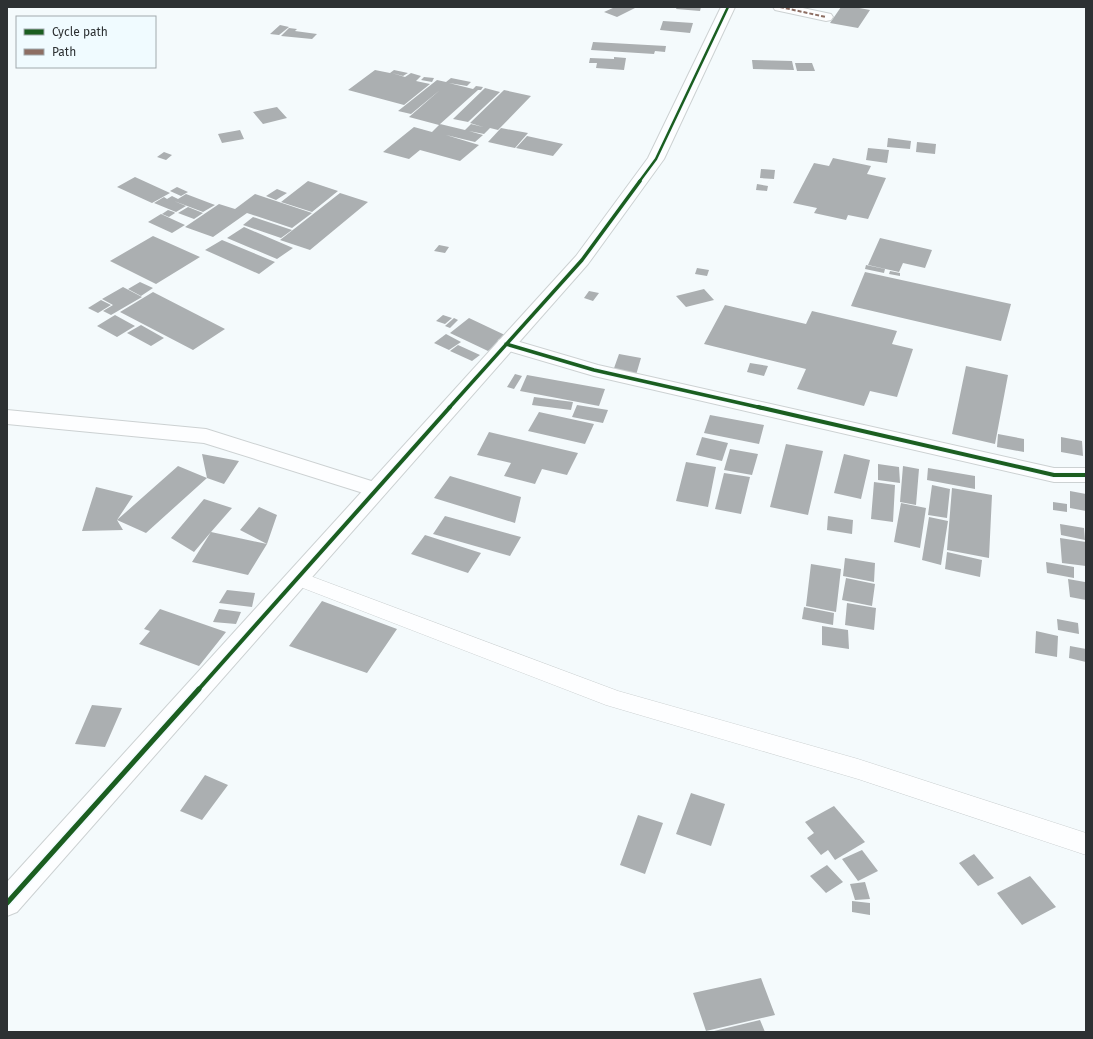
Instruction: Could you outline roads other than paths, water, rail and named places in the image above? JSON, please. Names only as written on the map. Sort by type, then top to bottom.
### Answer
[{"type":"street","points":[[7,903],[582,260],[656,159],[728,7]]},
{"type":"street","points":[[780,7],[826,17]]},
{"type":"street","points":[[506,344],[594,370],[1047,474],[1086,475]]},
{"type":"street","points":[[7,417],[206,436],[376,490]]},
{"type":"lane","points":[[297,578],[614,699],[858,769],[1086,844]]}]
